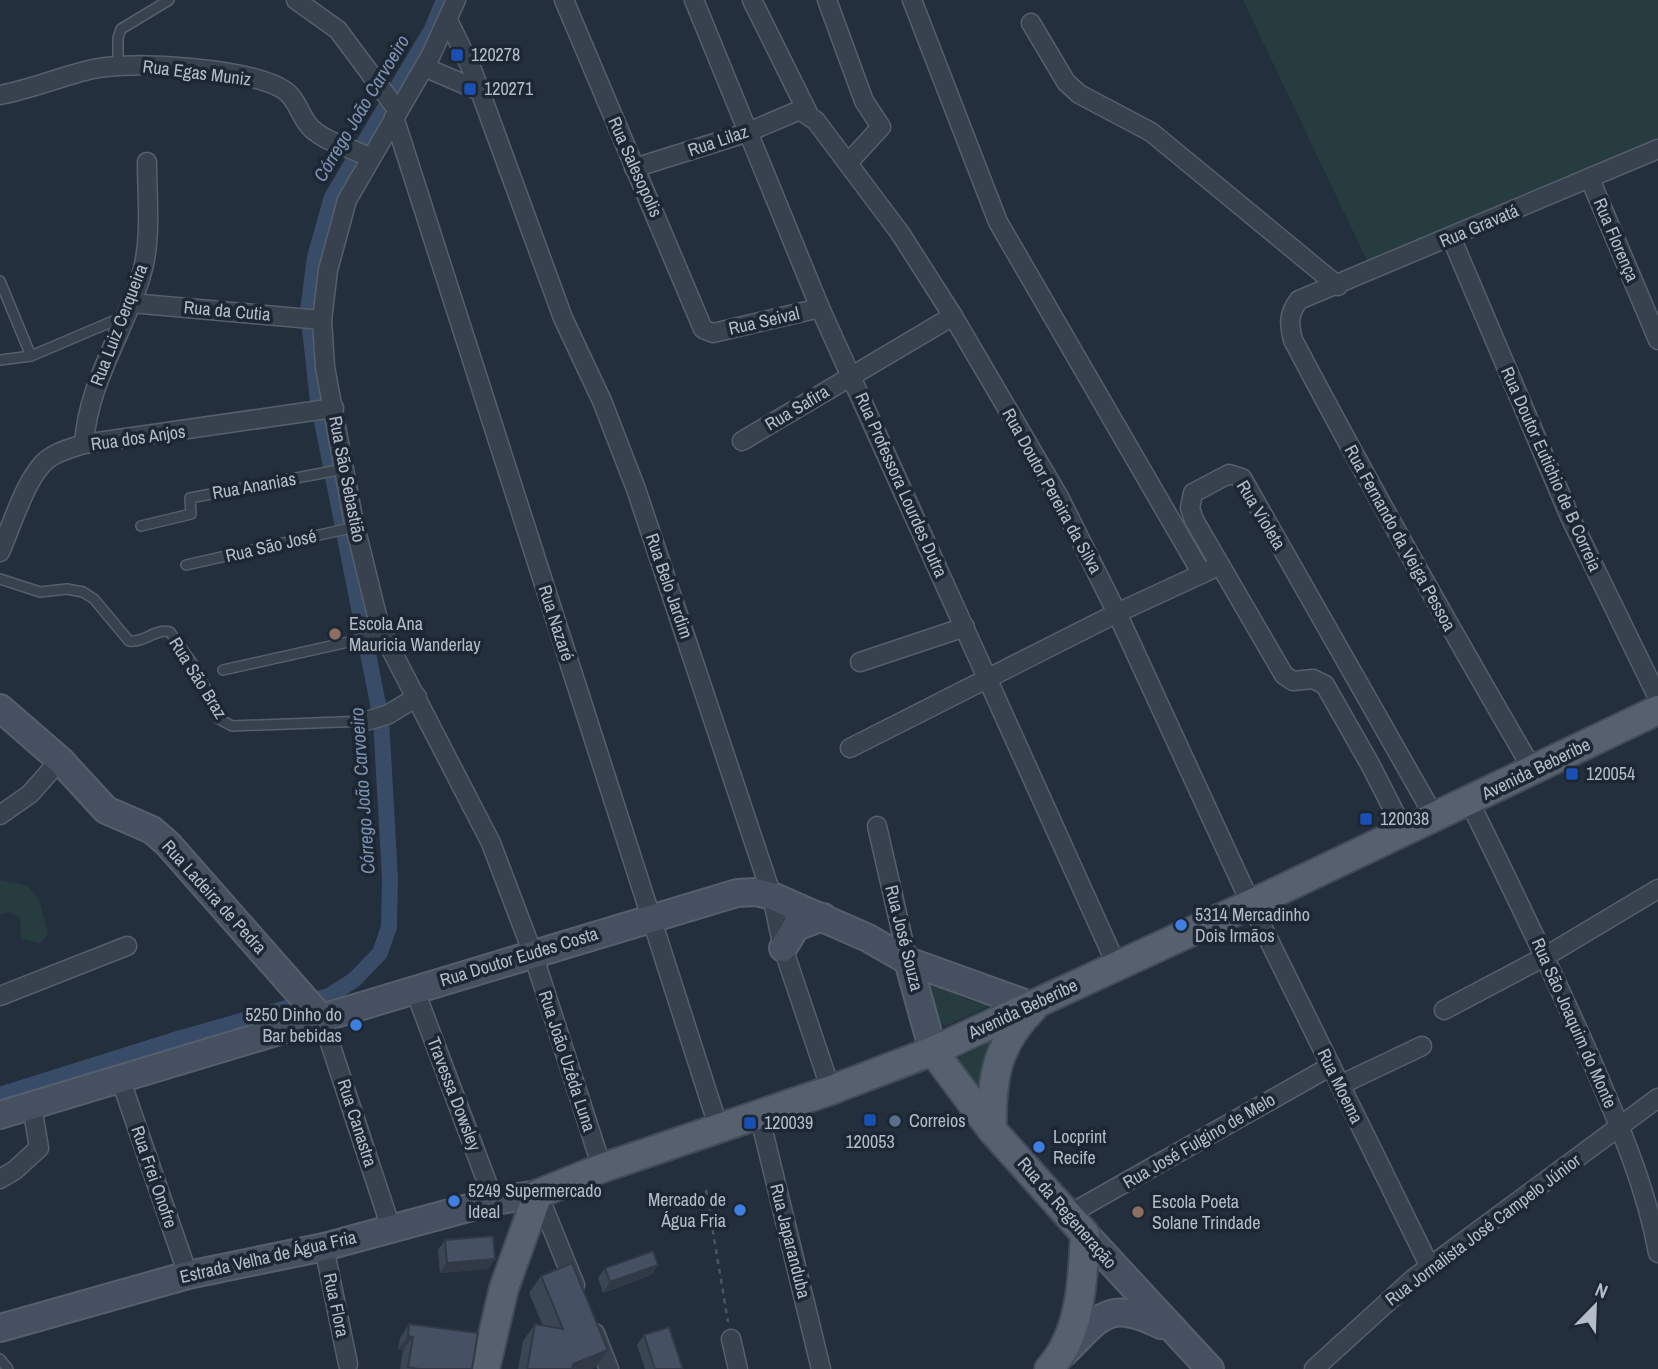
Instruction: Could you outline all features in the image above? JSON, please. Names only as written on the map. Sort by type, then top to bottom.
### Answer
[{"type":"main road","name":"Avenida Beberibe","points":[[538,1194],[602,1168],[831,1090],[933,1051],[1251,904],[1658,710]]},
{"type":"main road","points":[[992,1130],[992,1102],[1001,1049],[1013,1027],[1035,1003]]},
{"type":"main road","name":"Rua da Regeneração","points":[[933,1051],[992,1130],[1077,1225]]},
{"type":"main road","points":[[485,1369],[504,1288],[538,1194]]},
{"type":"main road","points":[[1056,1361],[1079,1305],[1077,1225]]},
{"type":"street","name":"Rua Nazaré","points":[[296,0],[338,30],[396,114],[719,1129]]},
{"type":"street","name":"Rua São Sebastião","points":[[456,0],[424,67],[396,114],[361,153],[337,234],[318,319],[325,367],[322,410],[344,469],[375,611],[384,634],[491,843],[533,954]]},
{"type":"street","name":"Rua Salesopolis","points":[[564,0],[666,238],[698,322],[708,332]]},
{"type":"street","name":"Rua Professora Lourdes Dutra","points":[[694,0],[746,133],[820,308],[1117,966]]},
{"type":"street","name":"Rua Doutor Pereira da Silva","points":[[752,0],[804,111],[848,163],[900,233],[953,316],[1059,497],[1117,613],[1251,904]]},
{"type":"street","points":[[827,0],[864,101],[881,127],[848,163]]},
{"type":"street","points":[[850,748],[1117,613],[1211,569],[999,222],[912,0]]},
{"type":"street","name":"Rua Belo Jardim","points":[[448,20],[480,91],[563,318],[602,401],[636,489],[772,896],[783,948],[831,1090]]},
{"type":"street","points":[[1031,23],[1066,82],[1079,94],[1151,132],[1338,286]]},
{"type":"street","name":"Rua Egas Muniz","points":[[0,95],[96,68],[145,65],[211,71],[272,85],[287,92],[312,129],[325,139],[361,153]]},
{"type":"street","points":[[424,67],[480,91]]},
{"type":"street","name":"Rua Lilaz","points":[[634,168],[746,133],[804,111]]},
{"type":"street","name":"Rua Gravatá","points":[[1299,300],[1338,286],[1658,149]]},
{"type":"street","name":"Rua Luiz Cerqueira","points":[[84,444],[86,415],[98,377],[129,309],[146,255],[147,162]]},
{"type":"street","name":"Rua Florença","points":[[1590,179],[1658,340]]},
{"type":"street","name":"Rua Doutor Eutichio de B Correia","points":[[1451,237],[1570,517],[1658,698]]},
{"type":"street","name":"Rua Fernando da Veiga Pessoa","points":[[1299,300],[1291,310],[1289,326],[1293,340],[1421,579],[1534,770]]},
{"type":"street","name":"Rua Seival","points":[[708,332],[820,308]]},
{"type":"street","name":"Rua da Cutia","points":[[129,309],[318,319]]},
{"type":"street","points":[[852,375],[953,316]]},
{"type":"street","name":"Rua Safira","points":[[742,441],[852,375]]},
{"type":"street","name":"Rua dos Anjos","points":[[0,552],[42,465],[57,453],[84,444],[322,410]]},
{"type":"street","name":"Rua Violeta","points":[[1404,831],[1325,685],[1312,679],[1293,681],[1284,675],[1211,569],[1194,520],[1190,499],[1193,493],[1235,474],[1242,478],[1434,816]]},
{"type":"street","points":[[860,662],[965,627]]},
{"type":"street","name":"Rua São Braz","points":[[366,721],[387,715],[417,697]]},
{"type":"street","name":"Rua Ladeira de Pedra","points":[[0,708],[60,760],[106,810],[152,831],[168,844],[318,1014]]},
{"type":"street","points":[[0,815],[30,794],[60,760]]},
{"type":"street","name":"Rua São Joaquim do Monte","points":[[1469,801],[1546,957],[1620,1126],[1652,1221],[1658,1253]]},
{"type":"street","name":"Rua José Souza","points":[[877,826],[908,961],[933,1051]]},
{"type":"street","points":[[1444,1010],[1546,957],[1658,889]]},
{"type":"street","name":"Rua Doutor Eudes Costa","points":[[1,1112],[32,1106],[318,1014],[737,893],[756,892],[772,896],[823,917],[908,961],[1035,1003]]},
{"type":"street","name":"Rua Moema","points":[[1251,904],[1430,1267]]},
{"type":"street","points":[[783,948],[796,927],[823,917]]},
{"type":"street","points":[[0,996],[127,946]]},
{"type":"street","name":"Rua João Uzêda Luna","points":[[533,954],[602,1168]]},
{"type":"street","name":"Travessa Dowsley","points":[[414,988],[494,1201]]},
{"type":"street","name":"Rua Canastra","points":[[318,1014],[391,1228]]},
{"type":"street","points":[[1340,1086],[1422,1046]]},
{"type":"street","name":"Rua José Fulgino de Melo","points":[[1077,1225],[1331,1066]]},
{"type":"street","name":"Rua Frei Onofre","points":[[120,1078],[188,1275]]},
{"type":"street","name":"Rua Jornalista José Campelo Júnior","points":[[1314,1369],[1430,1267],[1658,1098]]},
{"type":"street","points":[[8,1174],[39,1147],[32,1106]]},
{"type":"street","name":"Rua Japaranduba","points":[[759,1114],[821,1369]]},
{"type":"street","points":[[538,1194],[609,1369]]},
{"type":"street","name":"Estrada Velha de Água Fria","points":[[0,1328],[188,1275],[324,1247],[494,1201],[538,1194]]},
{"type":"street","name":"Rua da Regeneração","points":[[1077,1225],[1169,1329],[1210,1369]]},
{"type":"street","name":"Rua Flora","points":[[324,1247],[348,1364]]},
{"type":"street","points":[[1056,1361],[1099,1321],[1118,1311],[1135,1313],[1169,1329]]},
{"type":"street","points":[[731,1339],[738,1369]]},
{"type":"lane","points":[[118,66],[118,38],[121,29],[169,0]]},
{"type":"lane","points":[[0,281],[31,356]]},
{"type":"lane","name":"Rua da Cutia","points":[[0,360],[31,356],[129,309]]},
{"type":"lane","name":"Rua Ananias","points":[[141,526],[191,514],[190,498],[344,469]]},
{"type":"lane","name":"Rua São José","points":[[186,565],[355,527]]},
{"type":"lane","name":"Rua São Braz","points":[[0,579],[40,592],[67,589],[83,592],[94,599],[129,642],[143,640],[158,631],[170,632],[197,670],[219,719],[232,726],[366,721]]},
{"type":"lane","points":[[223,670],[384,634]]},
{"type":"lane","points":[[0,1359],[8,1369]]},
{"type":"path","points":[[706,1190],[731,1339]]},
{"type":"green space","points":[[1243,0],[1658,0],[1658,149],[1372,271]]},
{"type":"green space","points":[[0,880],[26,885],[39,899],[48,934],[40,943],[21,939],[20,918],[9,912],[0,914]]},
{"type":"green space","points":[[928,981],[968,1000],[991,1005],[945,1026],[941,1023]]},
{"type":"green space","points":[[992,1041],[980,1090],[955,1063],[960,1057]]},
{"type":"building","points":[[493,1236],[495,1259],[447,1263],[445,1240]]},
{"type":"building","points":[[653,1251],[658,1265],[610,1282],[605,1268]]},
{"type":"building","points":[[572,1263],[608,1350],[573,1364],[572,1369],[527,1369],[535,1324],[563,1329],[541,1276]]},
{"type":"building","points":[[409,1324],[478,1333],[472,1369],[408,1367],[413,1337],[408,1336]]},
{"type":"building","points":[[669,1327],[683,1369],[655,1369],[644,1335]]},
{"type":"waterway","name":"Córrego João Carvoeiro","points":[[0,1095],[178,1039],[329,996],[354,980],[380,953],[389,927],[390,878],[381,719],[318,401],[308,311],[315,257],[332,197],[432,29],[444,0]]},
{"type":"place","name":"120278","points":[[457,55]]},
{"type":"place","name":"120271","points":[[470,89]]},
{"type":"place","name":"Escola Ana Mauricia Wanderlay","points":[[335,634]]},
{"type":"place","name":"120054","points":[[1572,774]]},
{"type":"place","name":"120038","points":[[1366,819]]},
{"type":"place","name":"5314 Mercadinho Dois Irmãos","points":[[1181,925]]},
{"type":"place","name":"5250 Dinho do Bar bebidas","points":[[356,1025]]},
{"type":"place","name":"120053","points":[[870,1120]]},
{"type":"place","name":"Correios","points":[[895,1121]]},
{"type":"place","name":"120039","points":[[750,1123]]},
{"type":"place","name":"Locprint Recife","points":[[1039,1147]]},
{"type":"place","name":"5249 Supermercado Ideal","points":[[454,1201]]},
{"type":"place","name":"Mercado de Água Fria","points":[[740,1210]]},
{"type":"place","name":"Escola Poeta Solane Trindade","points":[[1138,1212]]}]
